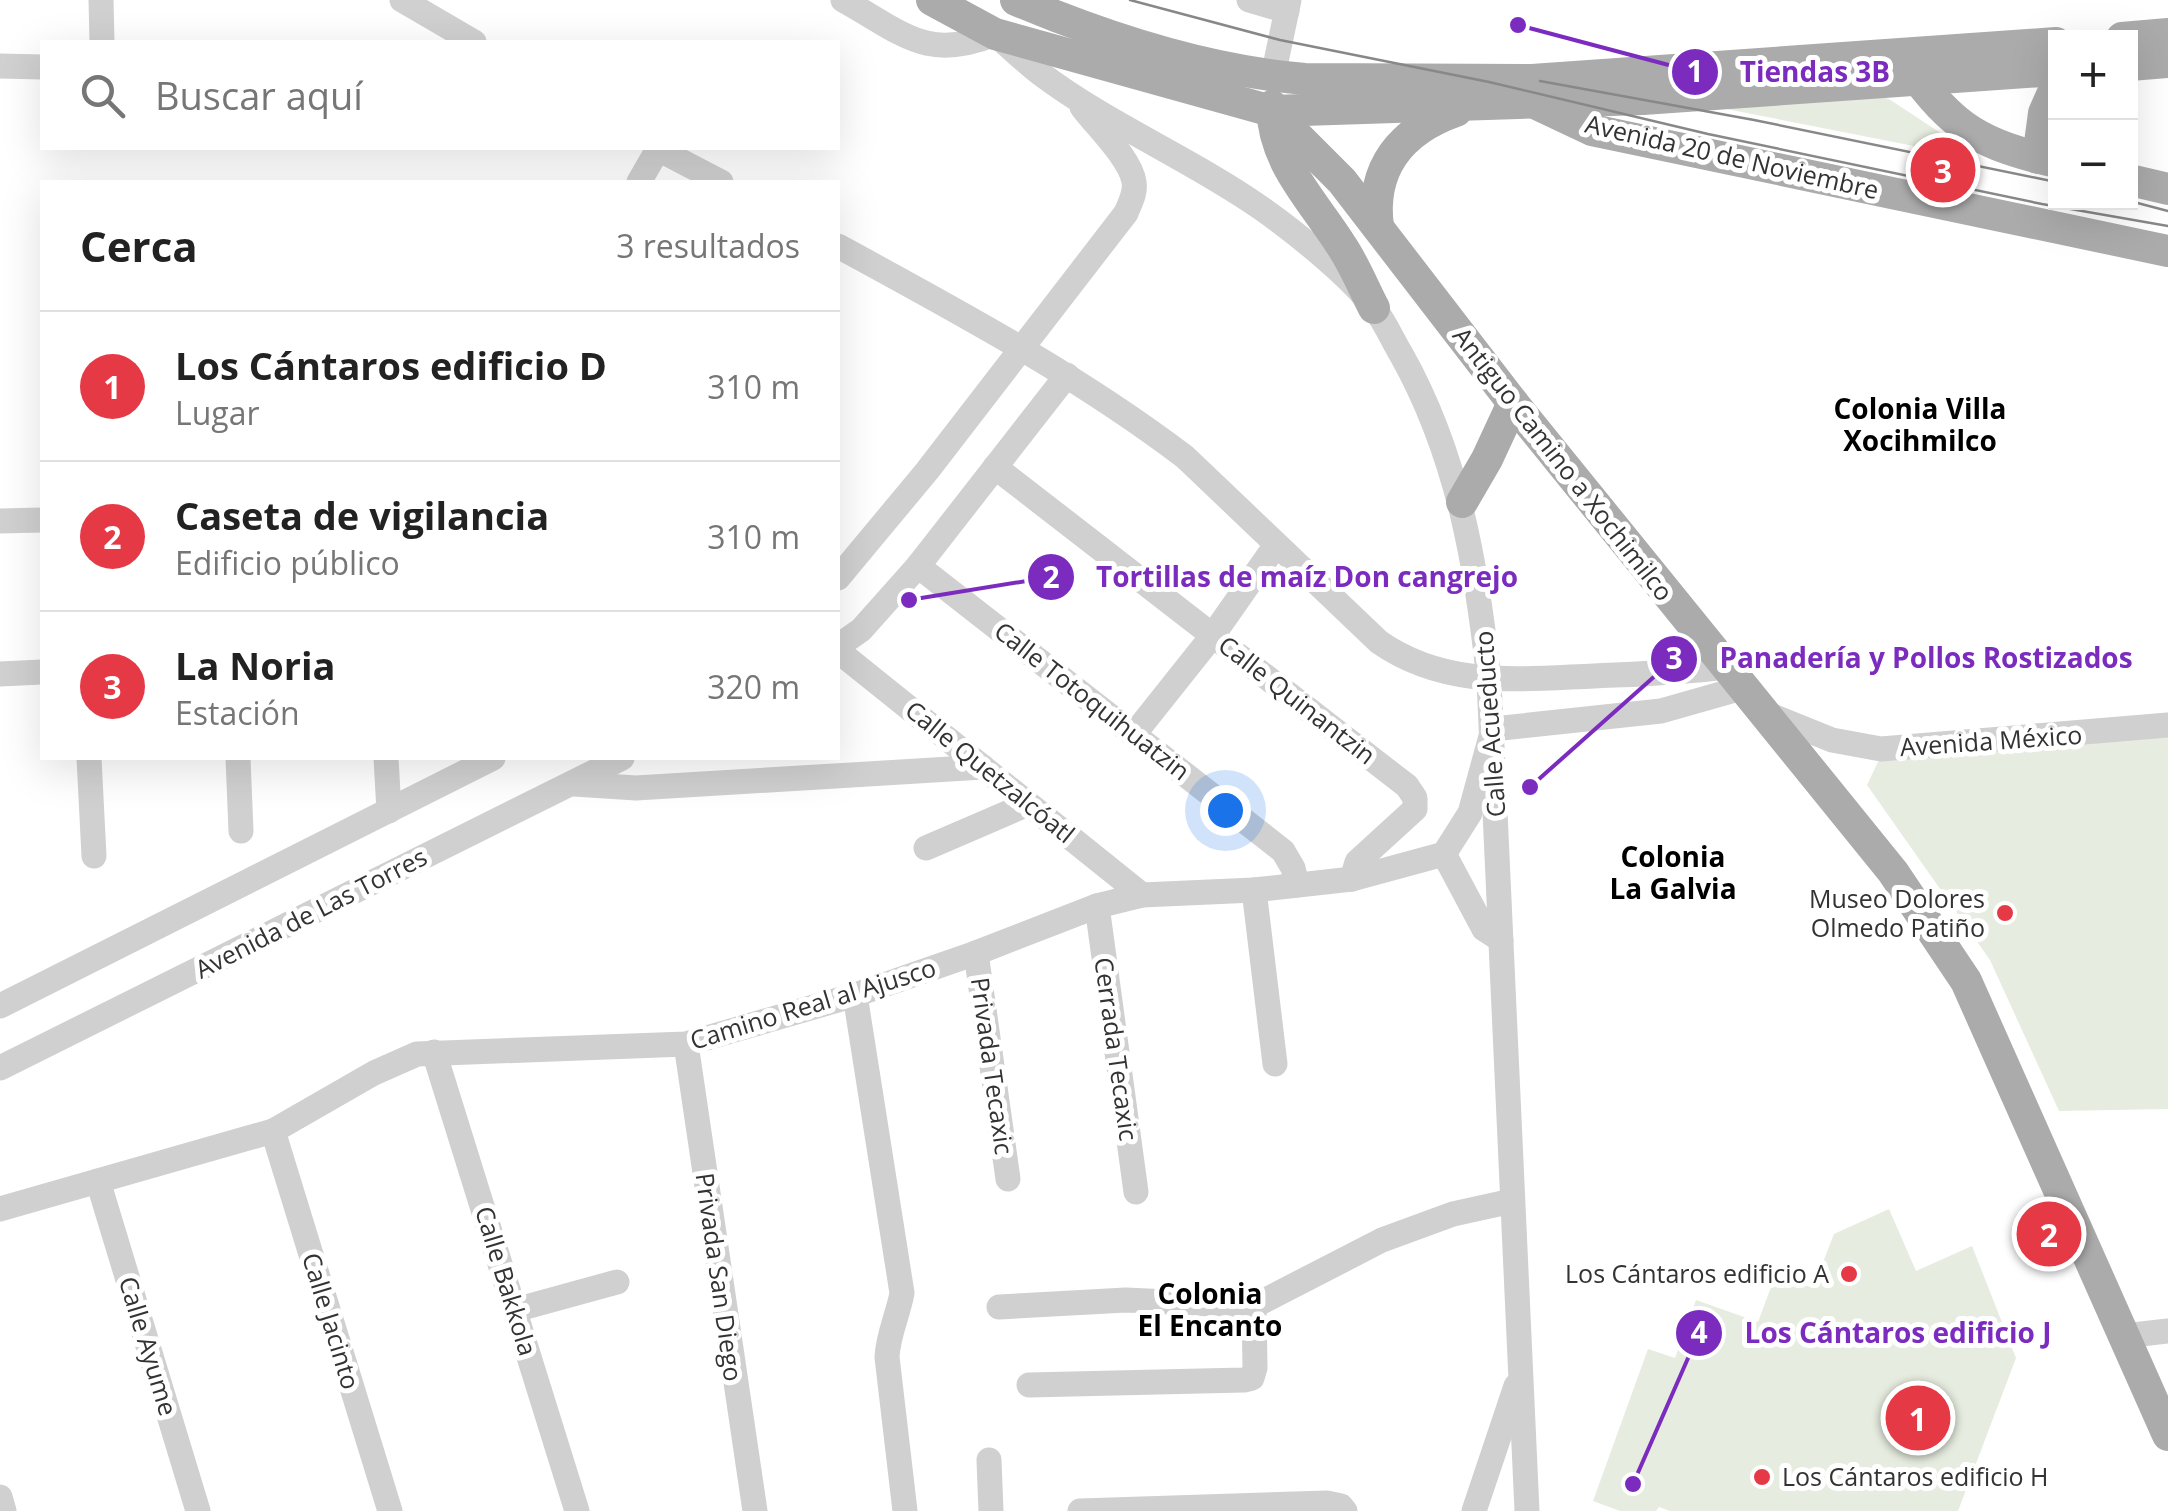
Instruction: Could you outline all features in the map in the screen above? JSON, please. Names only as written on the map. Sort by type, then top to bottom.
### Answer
[{"type":"main road","points":[[932,0],[995,34],[1272,111],[1643,99],[1909,67],[2048,44]]},
{"type":"main road","points":[[1016,0],[1169,52],[1273,76],[1489,82],[1909,67],[2048,70]]},
{"type":"main road","points":[[2138,37],[2168,34]]},
{"type":"main road","points":[[2138,64],[2168,62]]},
{"type":"main road","points":[[1909,67],[1936,104],[1964,127],[2004,147],[2047,160],[2044,112],[2048,103]]},
{"type":"main road","points":[[1273,76],[1275,139],[1285,165],[1342,246],[1374,308]]},
{"type":"main road","name":"Avenida 20 de Noviembre","points":[[1535,103],[1592,130],[2168,251]]},
{"type":"main road","points":[[1378,227],[1374,200],[1384,171],[1406,137],[1435,118],[1466,107]]},
{"type":"main road","name":"Antiguo Camino a Xochimilco","points":[[1272,111],[1342,180],[1513,403],[1893,872],[1966,982],[2168,1435]]},
{"type":"main road","points":[[2138,182],[2168,189]]},
{"type":"main road","points":[[1462,502],[1488,459],[1513,403]]},
{"type":"street","points":[[101,0],[102,40]]},
{"type":"street","points":[[402,0],[471,40]]},
{"type":"street","points":[[844,0],[926,46],[951,47],[995,34]]},
{"type":"street","points":[[1251,0],[1288,5],[1273,76]]},
{"type":"street","name":"Calle Acueducto","points":[[995,34],[1040,73],[1262,208],[1310,246],[1374,308],[1415,380],[1439,433],[1462,502],[1483,620],[1493,729],[1527,1511]]},
{"type":"street","points":[[0,66],[40,67]]},
{"type":"street","points":[[840,576],[1126,213],[1134,195],[1130,167],[1072,94]]},
{"type":"street","points":[[640,180],[656,150]]},
{"type":"street","points":[[661,150],[717,180]]},
{"type":"street","points":[[840,247],[1022,347],[1185,457],[1379,642],[1399,656],[1489,681],[1674,674],[1742,689]]},
{"type":"street","points":[[840,646],[918,566],[1067,375]]},
{"type":"street","name":"Calle Quinantzin","points":[[995,467],[1407,786],[1415,798],[1415,809],[1357,862],[1352,879]]},
{"type":"street","points":[[0,521],[40,520]]},
{"type":"street","points":[[1135,734],[1212,636],[1276,545]]},
{"type":"street","name":"Calle Totoquihuatzin","points":[[918,566],[1284,851],[1294,868],[1297,885]]},
{"type":"street","name":"Calle Quetzalcóatl","points":[[840,650],[1142,896]]},
{"type":"street","points":[[0,674],[40,672]]},
{"type":"street","points":[[1501,940],[1484,929],[1444,854],[1470,814],[1493,729],[1661,711],[1742,689]]},
{"type":"street","name":"Avenida México","points":[[1742,689],[1832,740],[1881,749],[2168,725]]},
{"type":"street","points":[[89,760],[94,856]]},
{"type":"street","points":[[238,760],[242,831]]},
{"type":"street","points":[[386,760],[389,811]]},
{"type":"street","points":[[1,1007],[489,760]]},
{"type":"street","name":"Avenida de Las Torres","points":[[11,1062],[618,760]]},
{"type":"street","points":[[570,784],[636,788],[983,767]]},
{"type":"street","points":[[926,848],[1028,804]]},
{"type":"street","name":"Camino Real al Ajusco","points":[[0,1209],[273,1131],[400,1060],[434,1052],[686,1044],[855,995],[1097,906],[1142,896],[1254,890],[1352,879],[1444,854]]},
{"type":"street","points":[[1254,890],[1275,1064]]},
{"type":"street","name":"Cerrada Tecaxic","points":[[1097,906],[1136,1192]]},
{"type":"street","name":"Privada Tecaxic","points":[[976,953],[1008,1179]]},
{"type":"street","points":[[855,995],[902,1293],[887,1357],[905,1511]]},
{"type":"street","points":[[0,1040],[11,1062]]},
{"type":"street","name":"Privada San Diego","points":[[686,1044],[754,1511]]},
{"type":"street","name":"Calle Bakkola","points":[[434,1052],[578,1511]]},
{"type":"street","name":"Calle Jacinto","points":[[273,1131],[390,1511]]},
{"type":"street","name":"Calle Ayume","points":[[98,1181],[198,1511]]},
{"type":"street","points":[[999,1306],[1126,1300],[1254,1306],[1382,1240],[1453,1214],[1512,1201]]},
{"type":"street","points":[[515,1310],[617,1282]]},
{"type":"street","points":[[1029,1385],[1252,1378],[1256,1368],[1254,1306]]},
{"type":"street","points":[[2124,1336],[2168,1331]]},
{"type":"street","points":[[1474,1511],[1521,1372]]},
{"type":"street","points":[[989,1460],[991,1511]]},
{"type":"street","points":[[0,1497],[4,1511]]},
{"type":"street","points":[[1080,1511],[1327,1504],[1341,1506],[1345,1511]]},
{"type":"shaded area","points":[[1878,96],[1889,99],[1980,159],[1696,103]]},
{"type":"shaded area","points":[[2168,716],[2168,1109],[2059,1111],[1990,960],[1867,785],[1887,743]]},
{"type":"shaded area","points":[[1889,1209],[1916,1271],[1972,1246],[2016,1358],[1958,1511],[1670,1511],[1659,1507],[1656,1511],[1620,1511],[1593,1501],[1648,1349],[1675,1358],[1696,1300],[1758,1322],[1776,1274],[1813,1288],[1834,1234]]},
{"type":"tram line","points":[[1130,0],[1280,40],[1489,82],[1708,134],[2042,204],[2168,226]]},
{"type":"tram line","points":[[1540,81],[2048,180]]},
{"type":"tram line","points":[[2138,203],[2168,211]]},
{"type":"place","name":"Tiendas 3B","points":[[1518,25]]},
{"type":"place","name":"La Noria","points":[[1943,170]]},
{"type":"place","name":"Tortillas de maíz Don cangrejo","points":[[909,600]]},
{"type":"place","name":"Panadería y Pollos Rostizados","points":[[1530,787]]},
{"type":"place","name":"Museo Dolores Olmedo Patiño","points":[[2005,913]]},
{"type":"place","name":"Caseta de vigilancia","points":[[2049,1234]]},
{"type":"place","name":"Los Cántaros edificio A","points":[[1849,1274]]},
{"type":"place","name":"Los Cántaros edificio D","points":[[1918,1418]]},
{"type":"place","name":"Los Cántaros edificio H","points":[[1762,1477]]},
{"type":"place","name":"Los Cántaros edificio J","points":[[1633,1484]]},
{"type":"district","name":"Colonia Villa Xocihmilco","points":[[1920,425]]},
{"type":"district","name":"Colonia La Galvia","points":[[1673,873]]},
{"type":"district","name":"Colonia El Encanto","points":[[1210,1310]]}]
